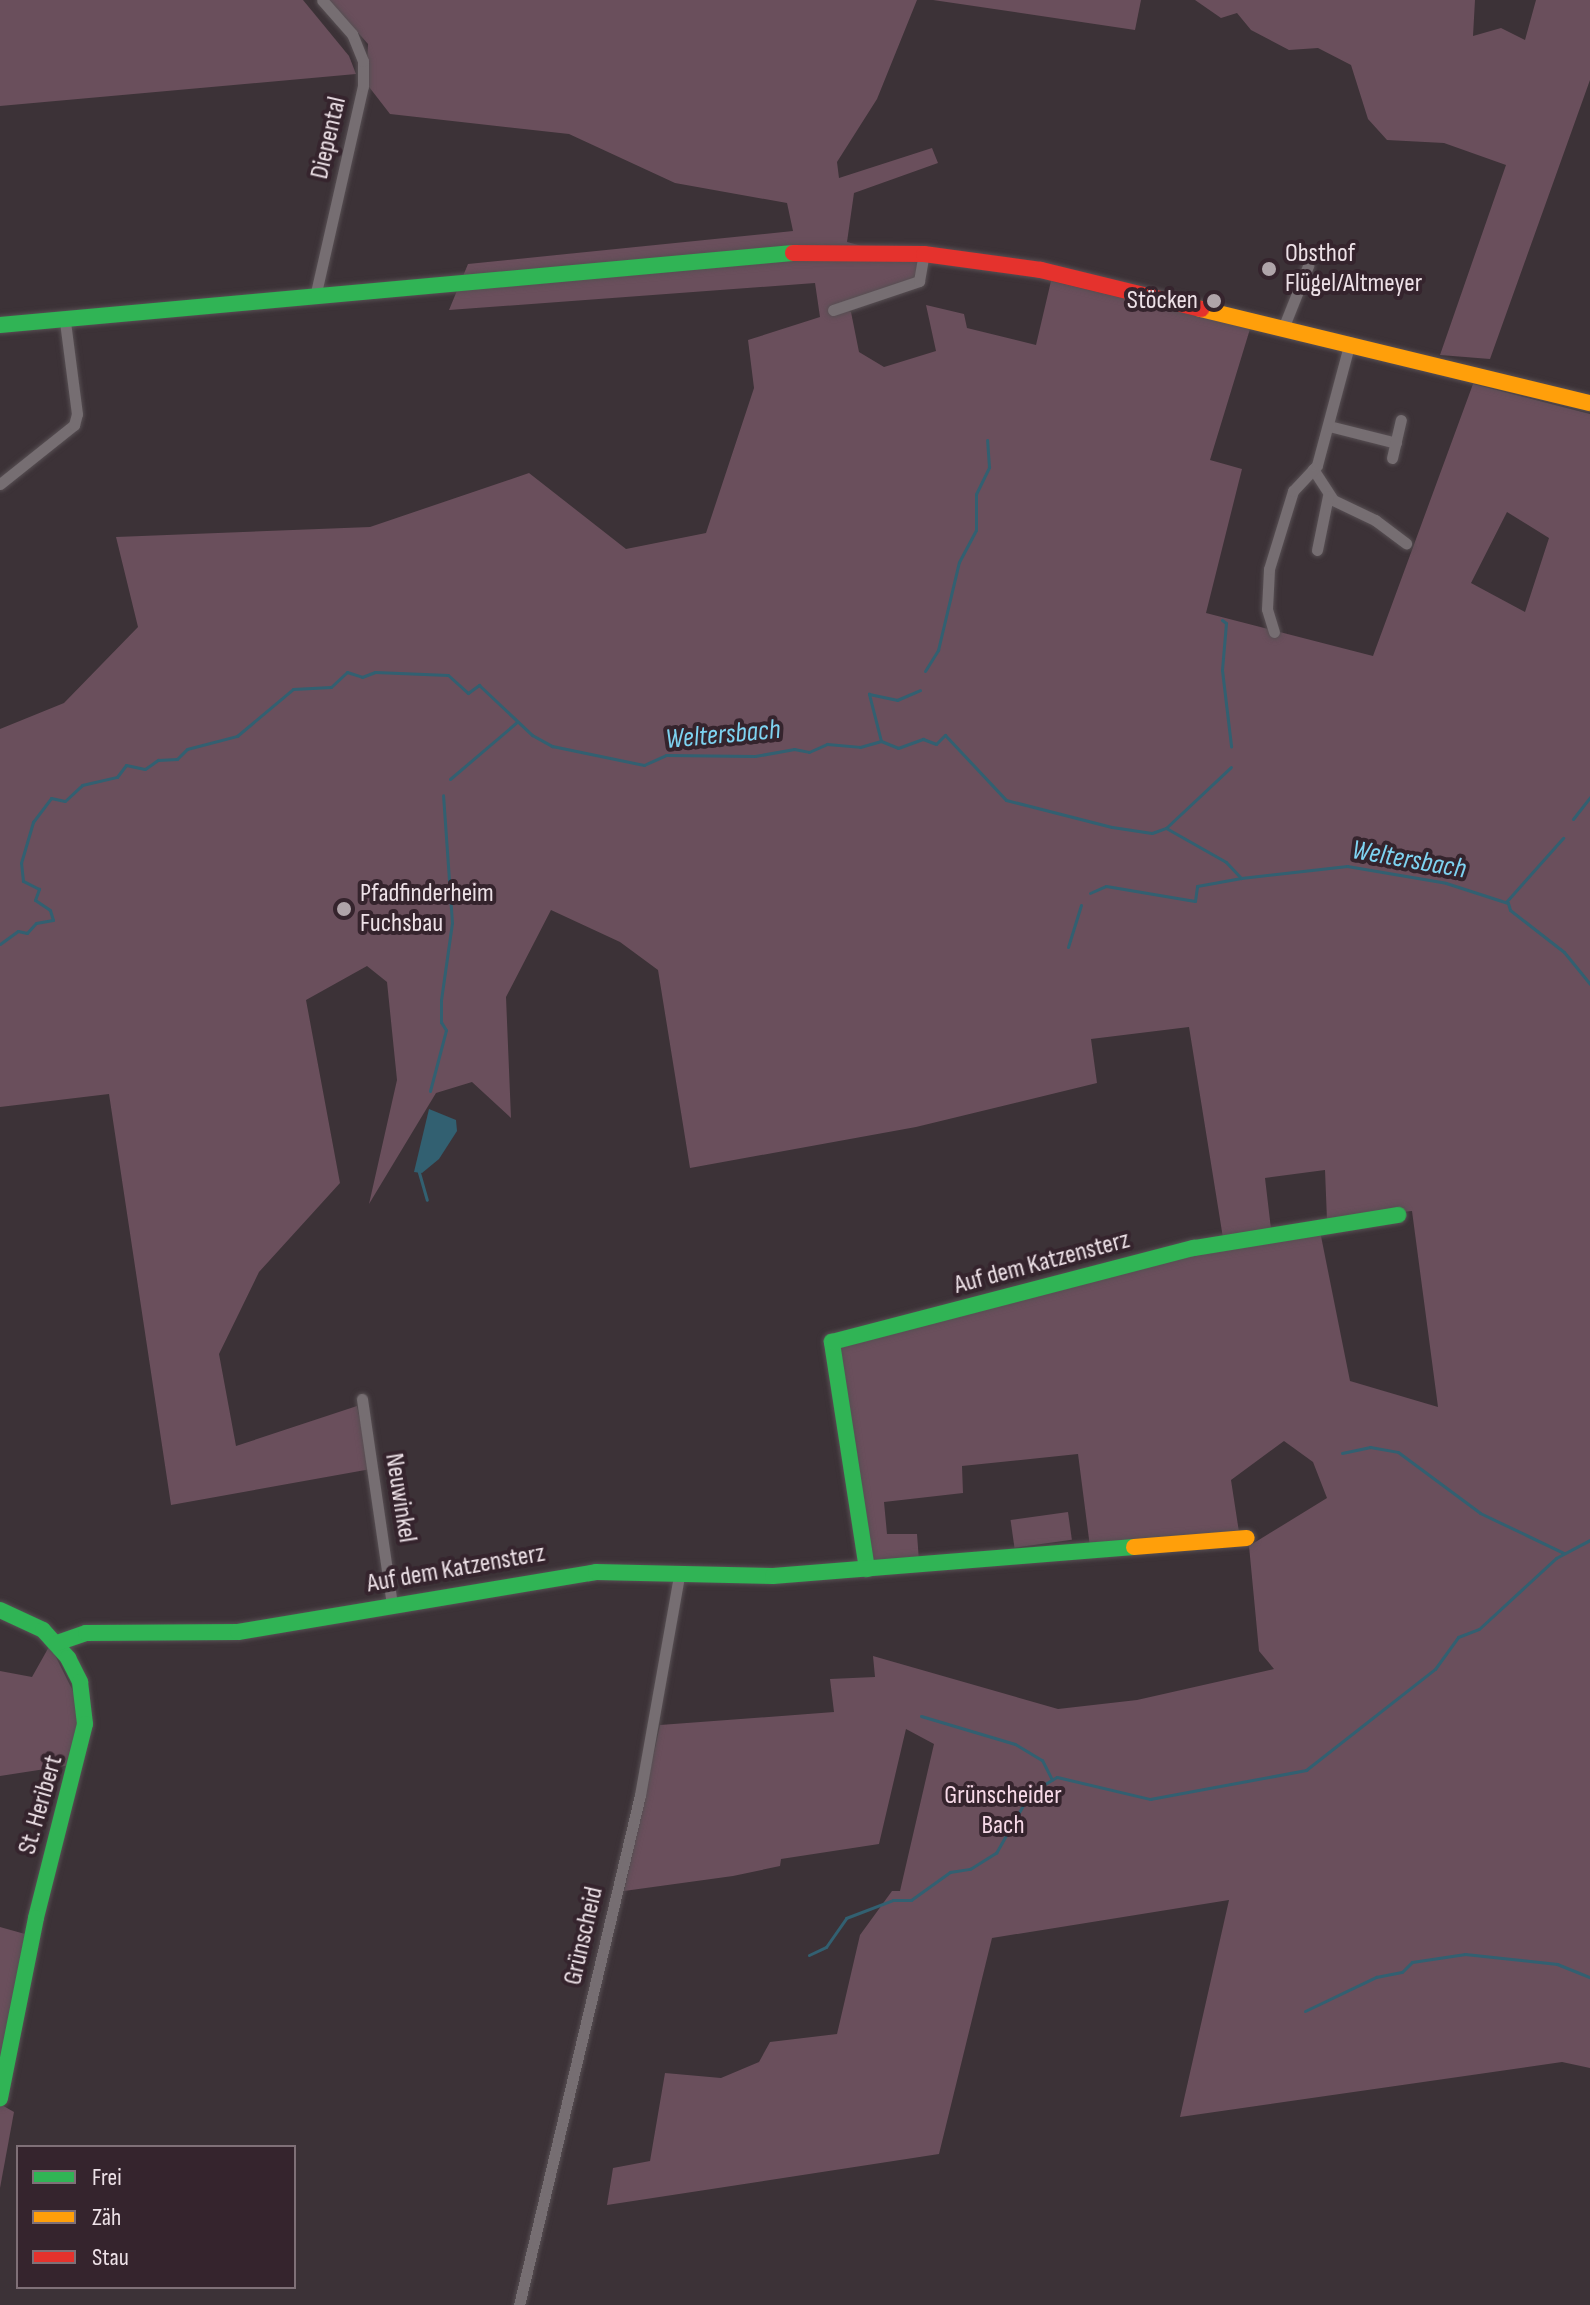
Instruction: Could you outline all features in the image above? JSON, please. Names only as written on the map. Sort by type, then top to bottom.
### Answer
[{"type":"street","name":"Diepental","points":[[315,297],[363,74],[352,34],[322,0]]},
{"type":"street","points":[[0,325],[803,252],[924,254],[1041,270],[1284,326],[1590,403]]},
{"type":"street","points":[[833,310],[919,281],[924,254]]},
{"type":"street","points":[[1284,326],[1308,266]]},
{"type":"street","points":[[0,484],[74,425],[77,414],[65,321]]},
{"type":"street","points":[[1274,632],[1267,609],[1269,569],[1293,491],[1313,469],[1329,426],[1350,342]]},
{"type":"street","points":[[1392,458],[1401,420]]},
{"type":"street","points":[[1329,426],[1396,443]]},
{"type":"street","points":[[1313,469],[1328,496],[1406,543]]},
{"type":"street","points":[[1317,550],[1328,496]]},
{"type":"street","name":"Auf dem Katzensterz","points":[[867,1569],[832,1342],[1194,1248],[1398,1215]]},
{"type":"street","name":"Neuwinkel","points":[[362,1399],[392,1604]]},
{"type":"street","name":"Auf dem Katzensterz","points":[[57,1643],[86,1633],[238,1632],[583,1573],[773,1576],[1247,1538]]},
{"type":"street","name":"Grünscheid","points":[[519,2305],[640,1795],[679,1575]]},
{"type":"street","name":"St. Heribert","points":[[0,1610],[27,1619],[57,1643],[80,1682],[83,1744],[46,1871],[0,2098]]},
{"type":"green space","points":[[0,0],[303,0],[349,56],[356,74],[0,106]]},
{"type":"green space","points":[[329,0],[917,0],[877,99],[837,162],[839,178],[932,148],[938,163],[854,193],[847,242],[917,261],[917,279],[841,307],[851,312],[859,352],[884,367],[936,351],[926,305],[964,314],[967,328],[1036,345],[1051,281],[1250,329],[1210,460],[1242,469],[1206,613],[1373,656],[1473,384],[1590,414],[1590,2068],[1562,2062],[1180,2117],[1229,1900],[992,1938],[939,2154],[607,2205],[613,2168],[650,2161],[665,2073],[721,2078],[759,2062],[770,2042],[837,2034],[860,1935],[892,1891],[900,1891],[934,1744],[906,1729],[879,1844],[781,1859],[780,1866],[733,1876],[624,1891],[660,1725],[834,1712],[830,1679],[875,1677],[873,1656],[1058,1709],[1137,1700],[1274,1669],[1259,1651],[1249,1546],[1327,1498],[1313,1462],[1284,1441],[1231,1480],[1239,1532],[1090,1547],[1078,1454],[962,1466],[963,1493],[884,1502],[887,1534],[917,1534],[919,1561],[870,1565],[839,1348],[1201,1252],[1320,1231],[1350,1381],[1438,1407],[1412,1211],[1327,1220],[1325,1170],[1265,1178],[1271,1229],[1223,1238],[1189,1027],[1091,1039],[1097,1083],[916,1127],[690,1168],[658,970],[620,942],[551,910],[506,997],[511,1118],[472,1082],[436,1093],[369,1204],[397,1080],[387,982],[367,966],[306,1000],[340,1183],[259,1272],[219,1354],[236,1446],[357,1406],[371,1469],[171,1505],[109,1094],[0,1107],[0,729],[64,703],[138,627],[116,537],[370,527],[529,473],[626,549],[706,533],[754,388],[748,340],[820,317],[815,283],[449,310],[468,264],[793,231],[787,203],[675,183],[569,134],[390,114],[366,83],[368,44]],"holes":[[[1507,512],[1549,538],[1525,612],[1471,583]]]},
{"type":"green space","points":[[933,0],[1141,0],[1135,30]]},
{"type":"green space","points":[[1195,0],[1475,0],[1473,36],[1501,28],[1525,40],[1536,0],[1590,0],[1590,80],[1490,359],[1440,355],[1506,165],[1444,143],[1387,140],[1368,119],[1351,65],[1318,48],[1289,50],[1251,30],[1237,13],[1221,18]]},
{"type":"green space","points":[[1068,1512],[1072,1540],[1014,1548],[1011,1520]]},
{"type":"green space","points":[[50,1645],[74,1693],[78,1725],[71,1765],[0,1776],[0,1671],[32,1677]]},
{"type":"green space","points":[[0,1927],[25,1934],[0,2060]]},
{"type":"green space","points":[[0,2104],[14,2112],[0,2188]]},
{"type":"water","points":[[429,1109],[456,1120],[457,1131],[439,1159],[422,1173],[414,1172]]},
{"type":"waterway","points":[[925,671],[938,650],[959,562],[976,530],[976,494],[989,467],[987,440]]},
{"type":"waterway","points":[[1222,620],[1226,623],[1222,670],[1231,746]]},
{"type":"waterway","name":"Weltersbach","points":[[0,944],[18,931],[27,933],[36,923],[53,920],[50,910],[35,900],[39,889],[23,881],[21,863],[33,822],[51,798],[65,801],[82,785],[117,777],[126,765],[145,769],[158,760],[177,759],[187,749],[237,736],[293,689],[331,687],[347,672],[362,677],[375,672],[448,675],[468,693],[479,685],[532,735],[552,746],[644,765],[666,755],[755,756],[794,749],[809,752],[827,744],[860,747],[881,741],[898,748],[923,739],[936,744],[945,735],[1006,800],[1112,827],[1152,833],[1166,828],[1226,862],[1241,878],[1347,866],[1446,883],[1508,903],[1510,910],[1564,952],[1590,984]]},
{"type":"waterway","points":[[881,741],[869,694],[897,700],[920,690]]},
{"type":"waterway","points":[[450,779],[517,722]]},
{"type":"waterway","points":[[1166,828],[1231,767]]},
{"type":"waterway","points":[[430,1091],[446,1030],[441,1022],[441,1000],[452,923],[443,795]]},
{"type":"waterway","points":[[1573,819],[1590,797]]},
{"type":"waterway","points":[[1506,902],[1563,838]]},
{"type":"waterway","points":[[1090,893],[1106,886],[1195,901],[1197,886],[1241,878]]},
{"type":"waterway","points":[[1068,947],[1081,905]]},
{"type":"waterway","points":[[418,1169],[427,1200]]},
{"type":"waterway","points":[[1342,1453],[1370,1447],[1398,1452],[1480,1513],[1564,1553]]},
{"type":"waterway","name":"Grünscheider Bach","points":[[809,1955],[826,1947],[846,1918],[893,1900],[911,1900],[950,1872],[970,1869],[996,1853],[1030,1793],[1057,1777],[1150,1799],[1306,1770],[1435,1669],[1458,1637],[1479,1629],[1556,1558],[1590,1540]]},
{"type":"waterway","points":[[921,1716],[1015,1744],[1042,1760],[1052,1780]]},
{"type":"waterway","points":[[1305,2011],[1376,1977],[1402,1972],[1412,1962],[1465,1954],[1557,1964],[1590,1977]]},
{"type":"traffic: fast","points":[[0,325],[793,253]]},
{"type":"traffic: fast","points":[[867,1569],[832,1342],[1194,1248],[1398,1215]]},
{"type":"traffic: fast","points":[[57,1643],[86,1633],[238,1632],[596,1572],[773,1576],[1134,1547]]},
{"type":"traffic: fast","points":[[0,1610],[43,1630],[68,1658],[80,1682],[85,1724],[36,1918],[0,2098]]},
{"type":"traffic: slow","points":[[1201,309],[1590,403]]},
{"type":"traffic: slow","points":[[1134,1547],[1247,1538]]},
{"type":"traffic: jam","points":[[793,253],[924,254],[1041,270],[1201,309]]},
{"type":"place","name":"Obsthof Flügel/Altmeyer","points":[[1269,269]]},
{"type":"place","name":"Stöcken","points":[[1214,301]]},
{"type":"place","name":"Pfadfinderheim Fuchsbau","points":[[344,909]]}]
